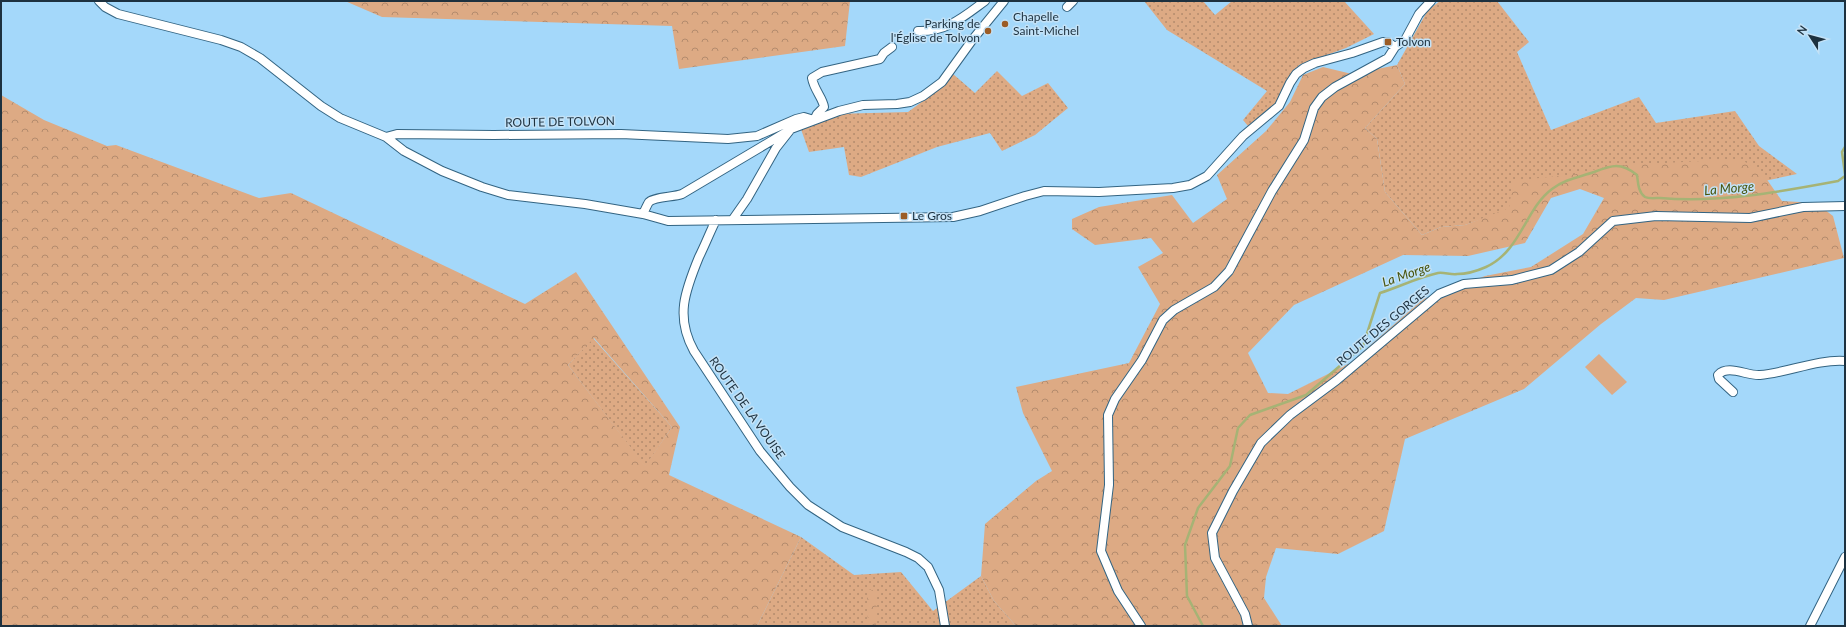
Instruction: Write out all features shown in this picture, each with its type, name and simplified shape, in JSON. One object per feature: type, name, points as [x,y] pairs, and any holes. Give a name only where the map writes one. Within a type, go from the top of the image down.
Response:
[{"type":"street","points":[[99,1],[105,7],[118,14],[220,40],[242,48],[260,58],[321,106],[340,118],[386,138],[404,151],[442,171],[482,187],[508,195],[585,204],[643,214],[668,221],[953,217],[980,212],[1044,191],[1099,192],[1173,188],[1190,185],[1207,176],[1243,136],[1279,106],[1290,82],[1296,74],[1304,68],[1315,63],[1352,53],[1383,42],[1388,42],[1395,47]]},
{"type":"street","points":[[918,31],[933,31],[945,27],[964,17],[985,1]]},
{"type":"street","name":"ROUTE DE TOLVON","points":[[386,138],[397,134],[621,134],[728,139],[757,136],[804,117],[814,120],[863,106],[910,102],[923,96],[942,82],[973,39],[1004,1]]},
{"type":"street","points":[[1067,7],[1073,1]]},
{"type":"street","points":[[1141,626],[1118,591],[1101,551],[1109,485],[1108,415],[1115,400],[1142,360],[1163,320],[1174,310],[1214,287],[1229,271],[1272,191],[1304,140],[1314,108],[1322,97],[1336,86],[1388,58],[1395,47],[1405,40],[1419,14],[1431,1]]},
{"type":"street","points":[[643,214],[650,202],[656,198],[672,198],[682,194],[791,129],[814,120],[817,114],[824,107],[823,101],[817,94],[812,78],[822,72],[880,59],[884,53],[892,47]]},
{"type":"street","points":[[733,219],[747,199],[776,148],[791,129]]},
{"type":"street","name":"ROUTE DES GORGES","points":[[1248,626],[1245,614],[1215,558],[1212,533],[1232,491],[1262,443],[1281,425],[1439,294],[1464,284],[1512,280],[1550,270],[1580,252],[1613,220],[1656,216],[1750,218],[1803,207],[1845,206]]},
{"type":"street","name":"ROUTE DE LA VOUISE","points":[[716,220],[690,279],[683,304],[683,321],[686,338],[760,451],[790,487],[808,504],[842,527],[906,552],[918,558],[928,567],[939,590],[945,626]]},
{"type":"street","points":[[1734,392],[1719,379],[1718,375],[1720,373],[1732,370],[1759,375],[1799,367],[1845,361]]},
{"type":"street","points":[[1810,626],[1845,558]]},
{"type":"green space","points":[[345,1],[850,1],[845,46],[679,69],[672,26],[382,17]]},
{"type":"green space","points":[[1144,1],[1203,1],[1215,15],[1232,1],[1344,1],[1374,34],[1346,48],[1299,65],[1275,104],[1248,126],[1243,120],[1267,91],[1167,30]]},
{"type":"green space","points":[[1440,1],[1497,1],[1529,42],[1517,52],[1551,130],[1639,97],[1656,123],[1735,111],[1759,146],[1797,174],[1755,183],[1637,165],[1465,225],[1441,227],[1422,235],[1385,192],[1377,139],[1365,128],[1405,84],[1397,65],[1428,10]]},
{"type":"green space","points":[[1397,65],[1405,84],[1365,128],[1377,139],[1385,192],[1422,235],[1441,227],[1465,225],[1509,208],[1513,181],[1576,174],[1609,166],[1740,159],[1761,171],[1782,201],[1816,203],[1833,216],[1844,258],[1664,300],[1636,298],[1601,324],[1524,389],[1405,439],[1384,531],[1338,554],[1276,548],[1266,577],[1264,598],[1282,626],[1016,626],[994,601],[981,576],[985,524],[1036,481],[1052,471],[1023,413],[1016,387],[1129,363],[1160,304],[1138,267],[1163,253],[1151,238],[1095,245],[1072,229],[1072,219],[1099,207],[1172,195],[1193,223],[1227,199],[1217,175],[1266,131],[1290,102],[1303,75],[1323,67],[1352,74]],"holes":[[[1580,189],[1604,198],[1583,234],[1531,267],[1485,276],[1423,299],[1350,363],[1288,394],[1268,393],[1248,353],[1294,305],[1403,255],[1468,256],[1525,243],[1551,198]]]},
{"type":"green space","points":[[997,71],[1022,96],[1048,83],[1068,108],[1035,135],[1002,151],[990,133],[937,147],[861,177],[849,175],[844,147],[809,152],[796,115],[908,112],[934,93],[953,74],[975,93]]},
{"type":"green space","points":[[1,95],[44,120],[107,146],[116,145],[259,198],[291,193],[525,304],[576,272],[680,427],[669,475],[801,537],[757,626],[1,626]],"holes":[[[594,338],[672,427],[645,466],[568,365]]]},
{"type":"green space","points":[[593,338],[672,427],[645,467],[568,365]]},
{"type":"green space","points":[[1599,354],[1627,382],[1612,395],[1585,367]]},
{"type":"green space","points":[[801,537],[854,575],[901,572],[933,611],[981,576],[994,601],[1016,626],[757,626]]},
{"type":"green space","points":[[867,589],[877,591],[876,626],[868,626]]},
{"type":"waterway","name":"La Morge","points":[[1845,147],[1842,152],[1845,174]]},
{"type":"waterway","name":"La Morge","points":[[1203,626],[1187,596],[1185,545],[1198,508],[1230,466],[1238,428],[1250,415],[1306,395],[1363,346],[1380,293],[1438,273],[1464,273],[1486,267],[1498,260],[1507,251],[1515,241],[1535,207],[1552,189],[1567,181],[1611,166],[1621,166],[1637,175],[1641,192],[1645,197],[1650,198],[1705,199],[1749,196],[1838,181],[1845,176]]},
{"type":"place","name":"Chapelle Saint-Michel","points":[[1005,24]]},
{"type":"place","name":"Parking de l'Église de Tolvon","points":[[988,31]]},
{"type":"place","name":"Tolvon","points":[[1388,42]]},
{"type":"place","name":"Le Gros","points":[[904,216]]}]
